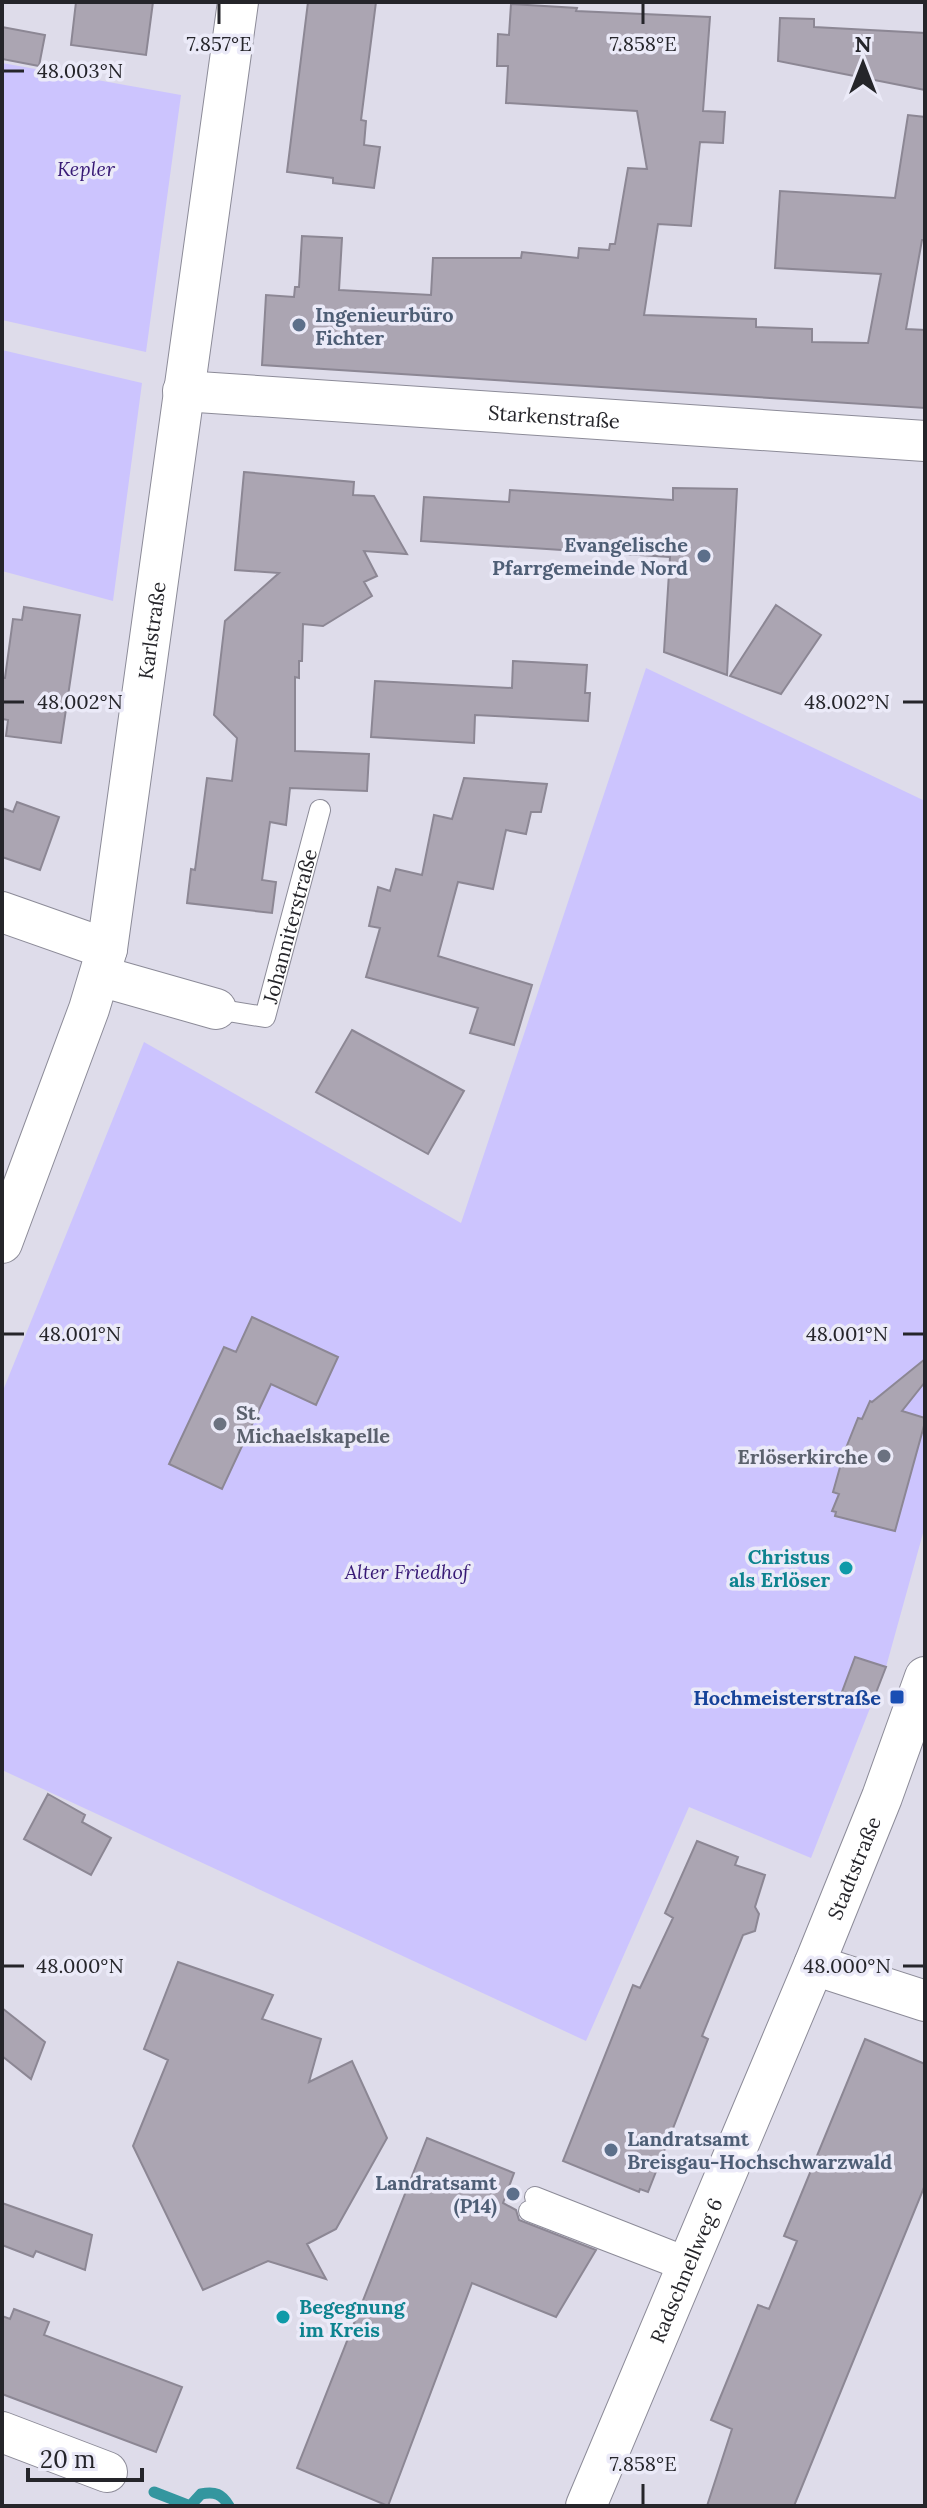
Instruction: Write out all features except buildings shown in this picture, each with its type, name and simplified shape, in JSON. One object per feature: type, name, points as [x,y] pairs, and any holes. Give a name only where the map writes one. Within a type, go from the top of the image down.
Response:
[{"type":"street","name":"Karlstraße","points":[[2,1243],[104,962],[238,2]]},
{"type":"street","name":"Starkenstraße","points":[[183,391],[925,441]]},
{"type":"street","name":"Johanniterstraße","points":[[2,912],[104,962],[216,1009]]},
{"type":"street","name":"Stadtstraße","points":[[814,1965],[882,1797],[925,1678]]},
{"type":"street","points":[[692,2254],[814,1965],[925,2001]]},
{"type":"street","name":"Radschnellweg 6","points":[[586,2506],[692,2254]]},
{"type":"street","points":[[2,2432],[107,2472]]},
{"type":"lane","name":"Johanniterstraße","points":[[216,1009],[265,1017],[320,810]]},
{"type":"lane","points":[[532,2204],[692,2254]]},
{"type":"green space","name":"Kepler","points":[[2,63],[181,95],[146,352],[2,320]]},
{"type":"green space","points":[[2,350],[142,383],[113,601],[2,571]]},
{"type":"green space","name":"Alter Friedhof","points":[[646,668],[925,801],[925,1526],[886,1667],[855,1657],[842,1692],[872,1703],[811,1858],[689,1807],[586,2041],[2,1770],[2,1393],[144,1042],[461,1223]]},
{"type":"waterway","points":[[154,2492],[190,2506],[201,2494],[214,2493],[229,2506]]},
{"type":"place","name":"Ingenieurbüro Fichter","points":[[299,325]]},
{"type":"place","name":"Evangelische Pfarrgemeinde Nord","points":[[704,556]]},
{"type":"place","name":"St. Michaelskapelle","points":[[220,1424]]},
{"type":"place","name":"Erlöserkirche","points":[[884,1456]]},
{"type":"place","name":"Christus als Erlöser","points":[[846,1568]]},
{"type":"place","name":"Hochmeisterstraße","points":[[897,1697]]},
{"type":"place","name":"Landratsamt Breisgau-Hochschwarzwald","points":[[611,2150]]},
{"type":"place","name":"Landratsamt (P14)","points":[[513,2194]]},
{"type":"place","name":"Begegnung im Kreis","points":[[283,2317]]}]
